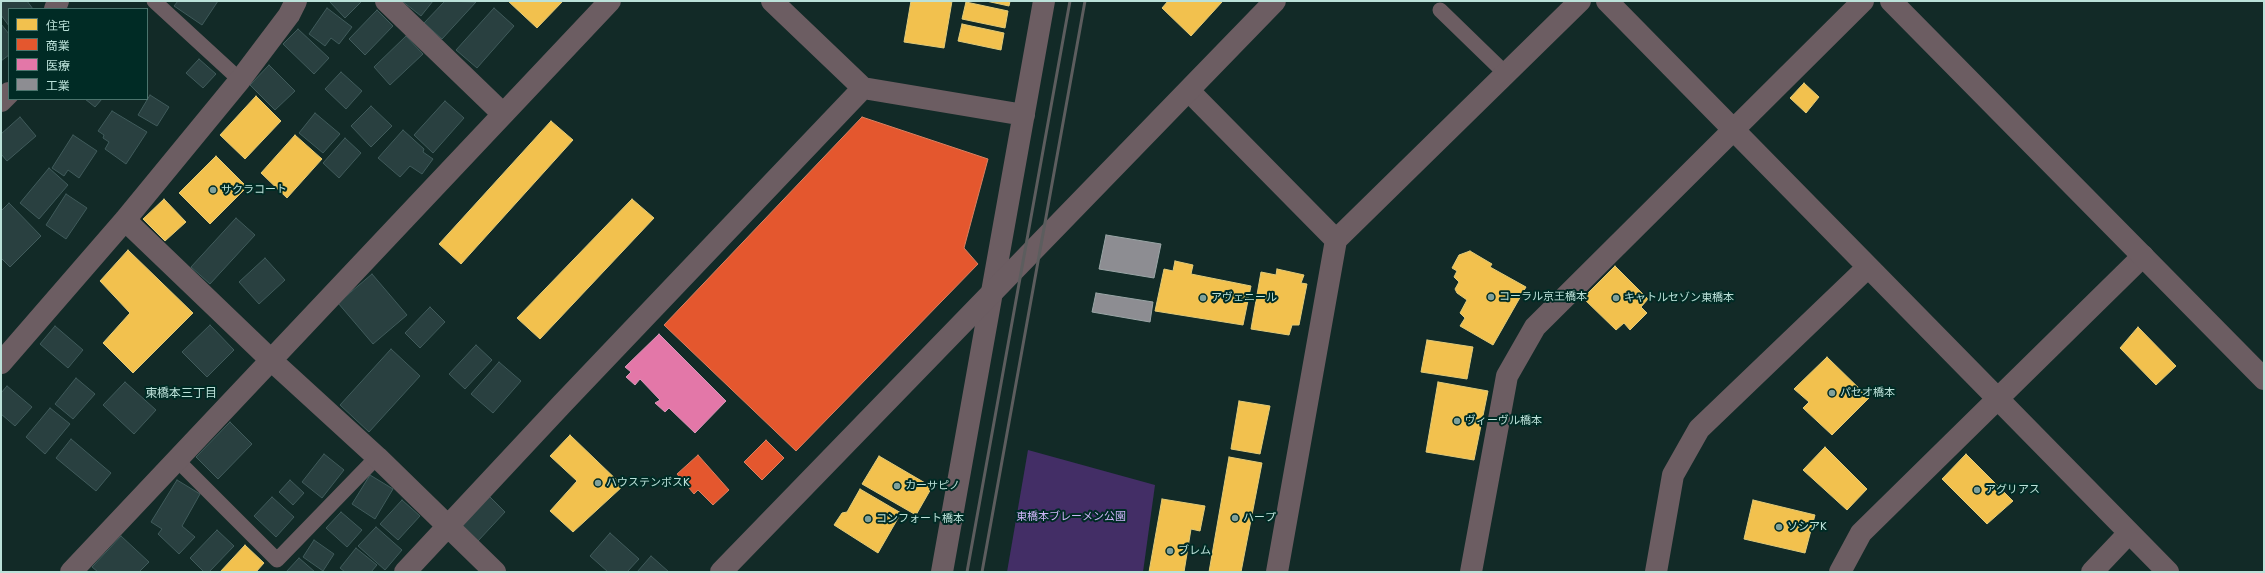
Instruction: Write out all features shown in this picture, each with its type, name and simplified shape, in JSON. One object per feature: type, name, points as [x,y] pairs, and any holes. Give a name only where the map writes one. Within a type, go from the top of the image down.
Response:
[{"type":"street","points":[[1,363],[125,220],[240,80],[289,15],[296,1]]},
{"type":"street","points":[[386,1],[503,114]]},
{"type":"street","points":[[71,572],[610,1]]},
{"type":"street","points":[[772,1],[863,88],[1024,115]]},
{"type":"street","points":[[942,572],[1044,1]]},
{"type":"street","points":[[722,572],[1276,1]]},
{"type":"street","points":[[1277,572],[1336,240],[1507,75],[1580,1]]},
{"type":"street","points":[[1607,1],[2168,572]]},
{"type":"street","points":[[1471,572],[1507,376],[1519,352],[1535,327],[1735,130],[1863,1]]},
{"type":"street","points":[[1891,1],[2264,379]]},
{"type":"street","points":[[404,572],[863,88]]},
{"type":"street","points":[[1189,91],[1336,240]]},
{"type":"street","points":[[125,220],[271,360],[377,457],[495,572]]},
{"type":"street","points":[[1840,572],[1861,533],[2143,256]]},
{"type":"street","points":[[1656,572],[1674,475],[1699,429],[1868,267]]},
{"type":"street","points":[[2092,572],[2129,533]]},
{"type":"lane","points":[[154,1],[240,80]]},
{"type":"lane","points":[[1440,10],[1507,75]]},
{"type":"lane","points":[[176,460],[277,560],[377,457]]},
{"type":"green space","name":"東橋本ブレーメン公園","points":[[1028,450],[1155,485],[1143,572],[1007,572]]},
{"type":"building: 住宅","points":[[508,1],[563,1],[537,28]]},
{"type":"building: 住宅","points":[[911,1],[952,1],[944,48],[904,42]]},
{"type":"building: 住宅","points":[[986,1],[1010,1],[1009,6]]},
{"type":"building: 住宅","points":[[1168,1],[1222,2],[1191,36],[1162,8]]},
{"type":"building: 住宅","points":[[966,2],[1008,11],[1005,28],[962,19]]},
{"type":"building: 住宅","points":[[962,24],[1004,33],[1001,50],[958,41]]},
{"type":"building: 住宅","points":[[1804,83],[1819,97],[1806,113],[1790,98]]},
{"type":"building: 住宅","points":[[256,96],[281,121],[245,159],[220,135]]},
{"type":"building: 住宅","points":[[551,121],[573,140],[461,264],[439,244]]},
{"type":"building: 住宅","points":[[295,135],[322,159],[287,198],[261,173]]},
{"type":"building: 住宅","name":"サクラコート","points":[[216,156],[247,187],[210,224],[179,193]]},
{"type":"building: 住宅","points":[[164,199],[186,222],[165,241],[143,219]]},
{"type":"building: 住宅","points":[[632,199],[654,218],[540,339],[517,318]]},
{"type":"building: 住宅","points":[[128,250],[193,313],[133,373],[103,343],[130,313],[100,281]]},
{"type":"building: 住宅","name":"コーラル京王橋本","points":[[1470,251],[1492,264],[1490,267],[1526,287],[1493,345],[1460,326],[1465,318],[1460,313],[1467,300],[1457,293],[1455,289],[1459,282],[1454,277],[1457,271],[1452,268],[1459,255]]},
{"type":"building: 住宅","name":"アヴェニール","points":[[1175,261],[1193,265],[1191,274],[1251,286],[1243,325],[1155,311],[1164,269],[1173,271]]},
{"type":"building: 住宅","name":"キャトルセゾン東橋本","points":[[1615,266],[1648,299],[1641,307],[1647,313],[1630,330],[1624,323],[1616,330],[1583,298]]},
{"type":"building: 住宅","points":[[1277,269],[1304,275],[1301,283],[1307,284],[1299,325],[1292,325],[1289,335],[1251,329],[1261,272],[1276,275]]},
{"type":"building: 住宅","points":[[2138,327],[2176,366],[2156,385],[2120,348]]},
{"type":"building: 住宅","points":[[1427,340],[1473,347],[1467,379],[1421,372]]},
{"type":"building: 住宅","name":"パセオ橋本","points":[[1827,357],[1869,398],[1832,435],[1803,408],[1809,402],[1794,389]]},
{"type":"building: 住宅","name":"ヴィーヴル橋本","points":[[1438,382],[1488,391],[1474,460],[1426,452]]},
{"type":"building: 住宅","points":[[1239,401],[1270,406],[1260,454],[1231,449]]},
{"type":"building: 住宅","name":"ハウステンボスK","points":[[570,435],[623,486],[573,532],[550,511],[577,481],[550,456]]},
{"type":"building: 住宅","points":[[1825,447],[1867,489],[1847,510],[1803,470]]},
{"type":"building: 住宅","name":"アグリアス","points":[[1966,454],[2013,501],[1987,524],[1942,479]]},
{"type":"building: 住宅","name":"カーサピノ","points":[[879,456],[932,487],[916,515],[862,484]]},
{"type":"building: 住宅","name":"ハープ","points":[[1229,457],[1262,463],[1241,572],[1209,572]]},
{"type":"building: 住宅","name":"コンフォート橋本","points":[[860,489],[901,513],[878,553],[834,525],[842,513],[847,512]]},
{"type":"building: 住宅","name":"ブレム","points":[[1162,499],[1205,506],[1200,531],[1191,529],[1184,572],[1149,572]]},
{"type":"building: 住宅","name":"ソシアK","points":[[1753,500],[1815,515],[1805,553],[1744,539]]},
{"type":"building: 住宅","points":[[245,545],[264,563],[256,572],[220,572]]},
{"type":"building: 商業","points":[[862,117],[988,159],[964,248],[978,264],[796,451],[664,325]]},
{"type":"building: 商業","points":[[766,440],[784,458],[762,480],[744,462]]},
{"type":"building: 商業","points":[[698,455],[729,490],[713,505],[698,490],[694,494],[677,474]]},
{"type":"building: 医療","points":[[659,334],[726,401],[695,433],[669,408],[665,412],[655,403],[660,400],[640,379],[635,385],[626,377],[631,372],[625,367]]},
{"type":"building: 工業","points":[[1106,235],[1161,244],[1154,278],[1099,269]]},
{"type":"building: 工業","points":[[1096,293],[1153,302],[1150,322],[1092,312]]},
{"type":"building: その他","points":[[4,1],[27,1],[32,8],[8,8],[8,25],[1,15],[1,3]]},
{"type":"building: その他","points":[[178,1],[218,1],[202,25],[174,6]]},
{"type":"building: その他","points":[[329,1],[362,1],[345,18]]},
{"type":"building: その他","points":[[402,1],[433,1],[421,16]]},
{"type":"building: その他","points":[[445,1],[476,2],[442,39],[424,23]]},
{"type":"building: その他","points":[[327,8],[352,27],[339,44],[331,38],[325,46],[309,34]]},
{"type":"building: その他","points":[[494,8],[514,26],[477,68],[456,50]]},
{"type":"building: その他","points":[[377,10],[393,26],[365,55],[349,39]]},
{"type":"building: その他","points":[[1,24],[8,33],[8,56],[1,61]]},
{"type":"building: その他","points":[[298,29],[329,58],[314,74],[283,44]]},
{"type":"building: その他","points":[[406,36],[423,54],[390,85],[374,67]]},
{"type":"building: その他","points":[[199,59],[216,74],[203,88],[186,73]]},
{"type":"building: その他","points":[[269,65],[295,91],[275,110],[250,85]]},
{"type":"building: その他","points":[[341,72],[362,91],[346,109],[325,89]]},
{"type":"building: その他","points":[[150,95],[169,107],[157,126],[138,115]]},
{"type":"building: その他","points":[[86,100],[101,100],[95,107]]},
{"type":"building: その他","points":[[445,101],[464,118],[433,153],[414,135]]},
{"type":"building: その他","points":[[371,106],[392,126],[371,147],[351,126]]},
{"type":"building: その他","points":[[112,111],[147,132],[126,164],[105,149],[109,142],[103,138],[104,135],[98,131]]},
{"type":"building: その他","points":[[315,113],[340,134],[323,153],[299,133]]},
{"type":"building: その他","points":[[20,117],[36,136],[7,161],[1,154],[1,134]]},
{"type":"building: その他","points":[[403,130],[424,149],[423,152],[433,159],[422,174],[410,166],[400,177],[378,158]]},
{"type":"building: その他","points":[[73,135],[97,151],[79,178],[68,170],[64,176],[52,168]]},
{"type":"building: その他","points":[[345,138],[361,153],[339,178],[323,163]]},
{"type":"building: その他","points":[[49,168],[68,185],[39,219],[20,203]]},
{"type":"building: その他","points":[[66,194],[87,208],[66,239],[46,225]]},
{"type":"building: その他","points":[[9,203],[41,236],[10,267],[1,258],[1,211]]},
{"type":"building: その他","points":[[236,218],[255,235],[210,284],[191,267]]},
{"type":"building: その他","points":[[265,258],[285,280],[259,304],[239,282]]},
{"type":"building: その他","points":[[372,274],[407,315],[373,344],[338,303]]},
{"type":"building: その他","points":[[430,307],[445,322],[420,348],[405,333]]},
{"type":"building: その他","points":[[210,325],[234,350],[207,377],[182,352]]},
{"type":"building: その他","points":[[55,326],[83,350],[68,368],[40,344]]},
{"type":"building: その他","points":[[476,345],[492,360],[465,389],[449,374]]},
{"type":"building: その他","points":[[391,349],[420,376],[369,432],[340,405]]},
{"type":"building: その他","points":[[499,362],[521,381],[493,413],[471,394]]},
{"type":"building: その他","points":[[76,378],[95,394],[73,419],[55,404]]},
{"type":"building: その他","points":[[125,382],[156,410],[134,434],[103,405]]},
{"type":"building: その他","points":[[7,386],[32,407],[15,426],[1,414],[1,393]]},
{"type":"building: その他","points":[[50,408],[70,424],[45,454],[26,437]]},
{"type":"building: その他","points":[[230,422],[252,444],[218,479],[196,457]]},
{"type":"building: その他","points":[[71,439],[111,473],[96,491],[56,458]]},
{"type":"building: その他","points":[[324,454],[344,470],[322,498],[302,482]]},
{"type":"building: その他","points":[[370,475],[393,489],[375,519],[352,504]]},
{"type":"building: その他","points":[[177,480],[200,494],[182,526],[195,537],[179,554],[158,534],[162,529],[151,522]]},
{"type":"building: その他","points":[[290,480],[304,493],[293,505],[279,492]]},
{"type":"building: その他","points":[[489,496],[505,512],[478,541],[462,526]]},
{"type":"building: その他","points":[[272,497],[294,517],[276,537],[254,516]]},
{"type":"building: その他","points":[[402,500],[420,516],[398,540],[380,524]]},
{"type":"building: その他","points":[[341,512],[362,530],[347,547],[326,528]]},
{"type":"building: その他","points":[[376,527],[402,550],[385,570],[358,546]]},
{"type":"building: その他","points":[[217,530],[234,546],[209,572],[204,572],[190,558]]},
{"type":"building: その他","points":[[610,533],[639,559],[627,572],[608,572],[590,556]]},
{"type":"building: その他","points":[[121,536],[149,562],[139,572],[98,572],[92,567]]},
{"type":"building: その他","points":[[314,540],[334,554],[323,571],[303,557]]},
{"type":"building: その他","points":[[356,548],[377,565],[371,572],[345,572],[340,568]]},
{"type":"building: その他","points":[[651,556],[669,572],[637,572]]},
{"type":"building: その他","points":[[299,558],[315,572],[286,572]]},
{"type":"railway","points":[[967,572],[1070,1]]},
{"type":"railway","points":[[982,572],[1085,1]]},
{"type":"place","name":"サクラコート","points":[[213,190]]},
{"type":"place","name":"コーラル京王橋本","points":[[1491,297]]},
{"type":"place","name":"アヴェニール","points":[[1203,298]]},
{"type":"place","name":"キャトルセゾン東橋本","points":[[1616,298]]},
{"type":"place","name":"パセオ橋本","points":[[1832,393]]},
{"type":"place","name":"ヴィーヴル橋本","points":[[1457,421]]},
{"type":"place","name":"ハウステンボスK","points":[[598,483]]},
{"type":"place","name":"カーサピノ","points":[[897,486]]},
{"type":"place","name":"アグリアス","points":[[1977,490]]},
{"type":"place","name":"ハープ","points":[[1235,518]]},
{"type":"place","name":"コンフォート橋本","points":[[868,519]]},
{"type":"place","name":"ソシアK","points":[[1779,527]]},
{"type":"place","name":"ブレム","points":[[1170,551]]},
{"type":"district","name":"東橋本三丁目","points":[[181,394]]}]
